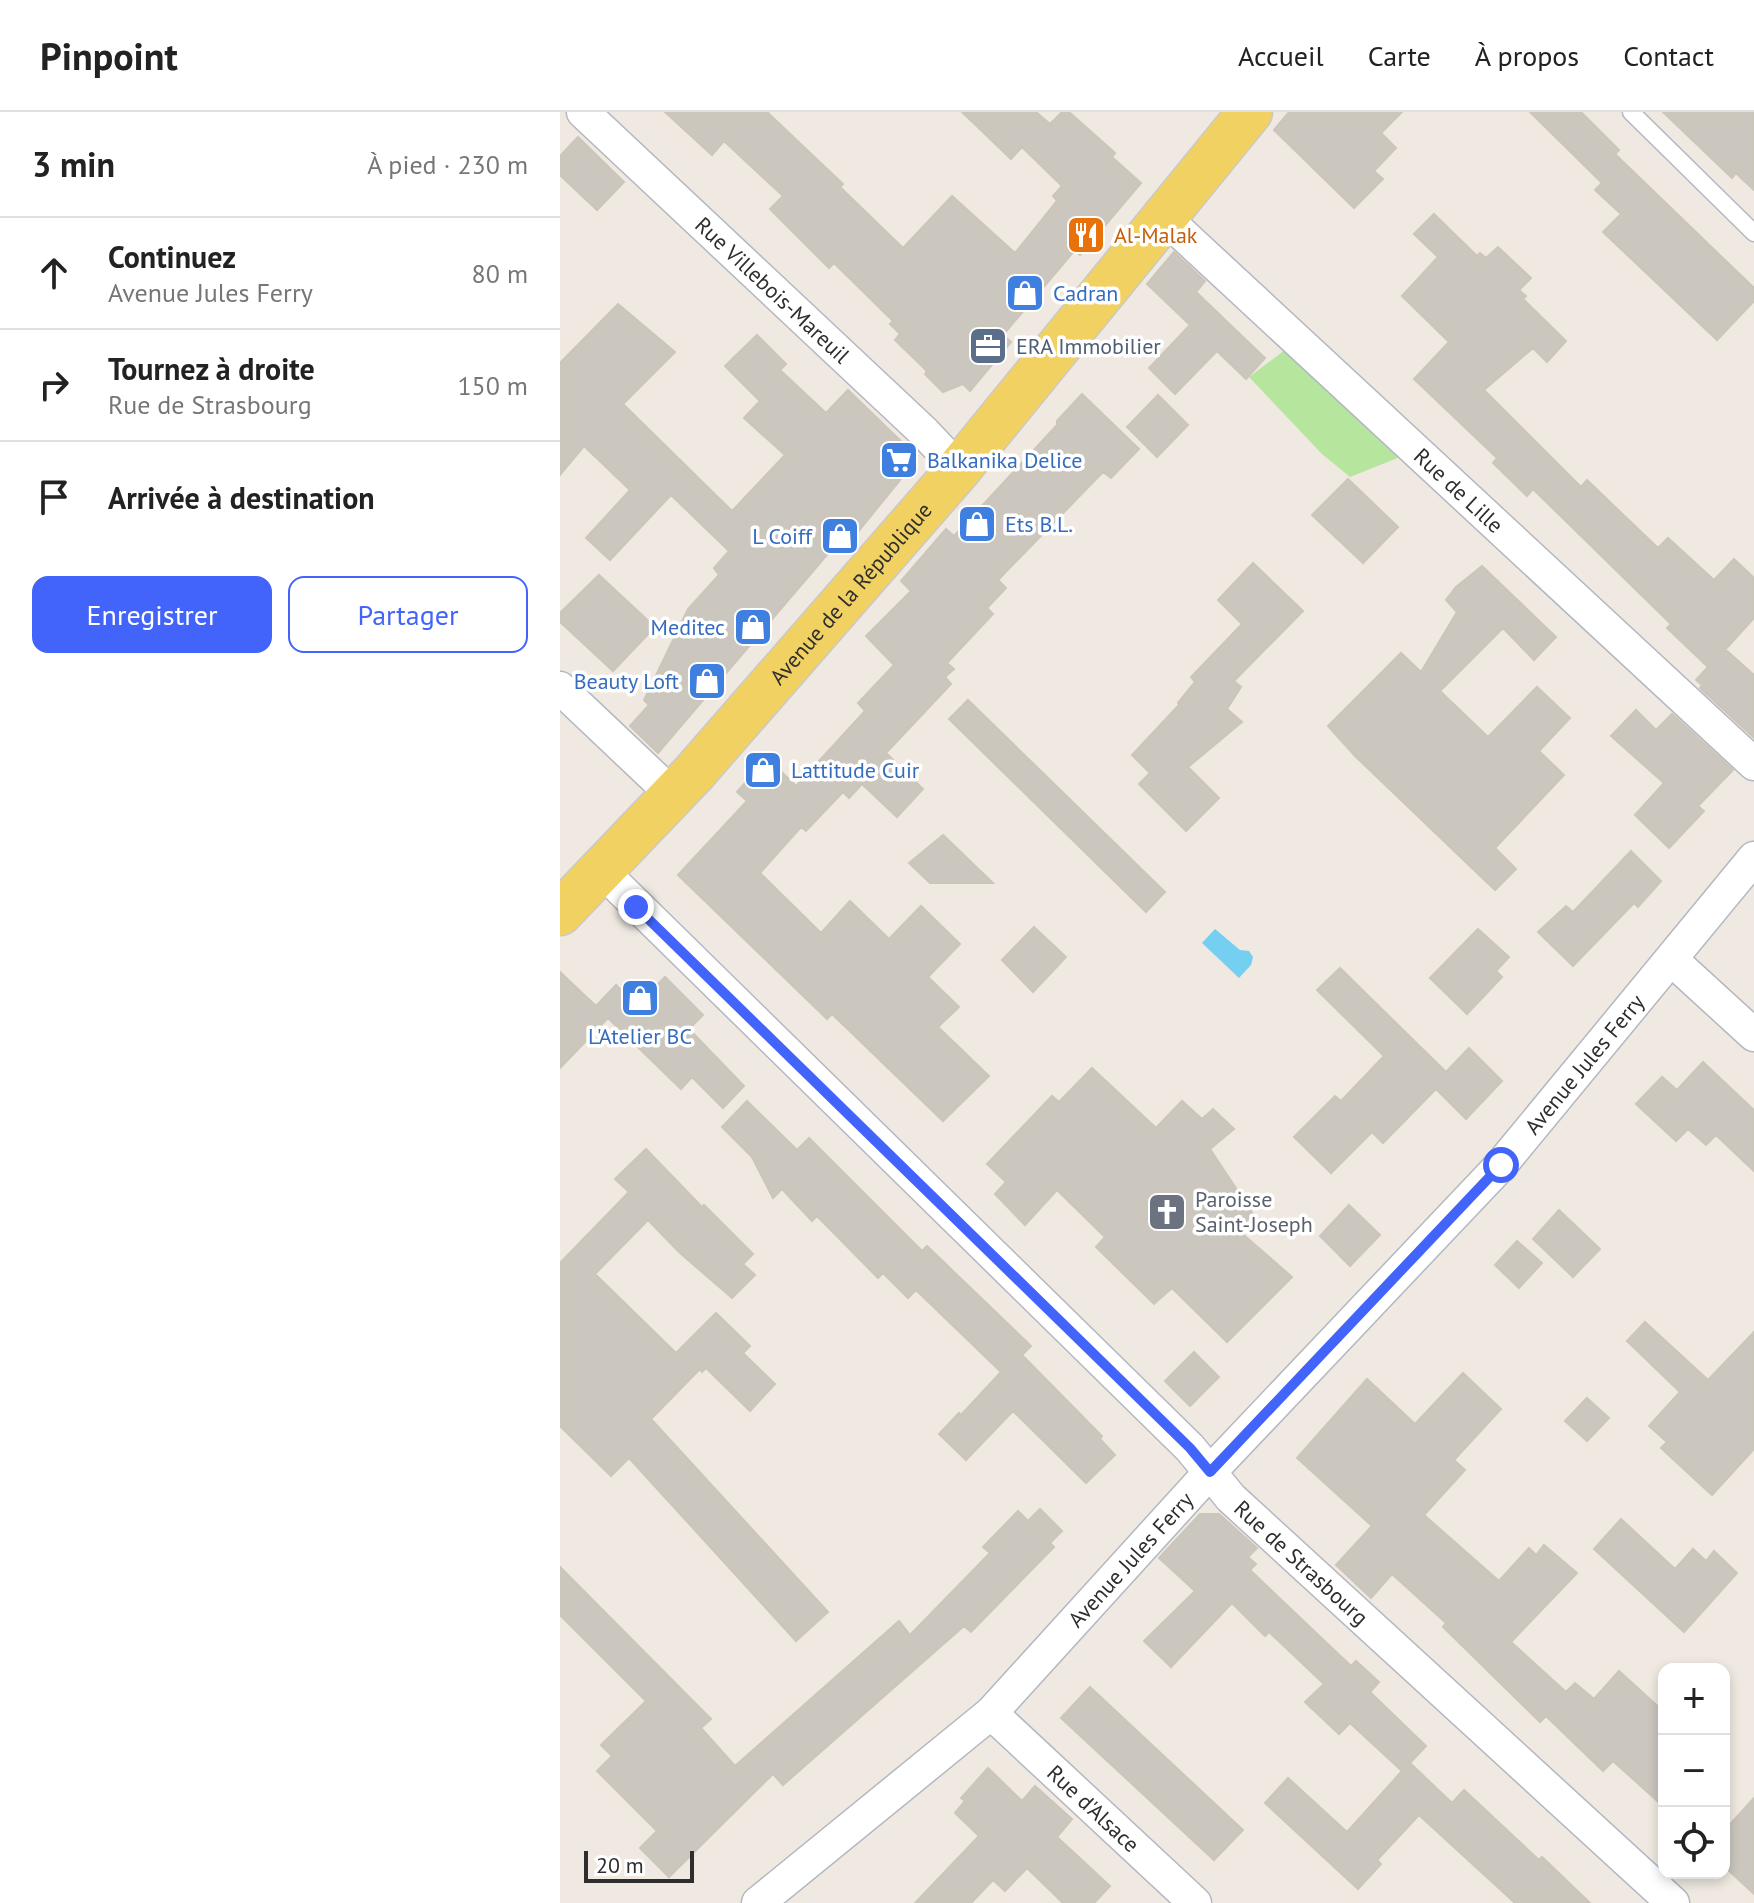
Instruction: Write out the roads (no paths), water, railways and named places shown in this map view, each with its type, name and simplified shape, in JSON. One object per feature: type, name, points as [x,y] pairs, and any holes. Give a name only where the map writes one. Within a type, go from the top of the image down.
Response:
[{"type":"main road","name":"Avenue de la République","points":[[560,913],[673,795],[959,469],[1250,112]]},
{"type":"street","name":"Rue Villebois-Mareuil","points":[[583,112],[924,432],[959,469]]},
{"type":"street","name":"Rue de Lille","points":[[1164,217],[1754,764]]},
{"type":"street","points":[[560,688],[673,795]]},
{"type":"street","name":"Avenue Jules Ferry","points":[[758,1903],[991,1713],[1210,1472],[1501,1165],[1754,858]]},
{"type":"street","name":"Rue de Strasbourg","points":[[602,871],[1190,1448],[1231,1498],[1673,1903]]},
{"type":"street","points":[[1672,960],[1754,1035]]},
{"type":"street","name":"Rue d'Alsace","points":[[991,1713],[1195,1903]]},
{"type":"lane","points":[[1631,112],[1754,233]]},
{"type":"water","points":[[1215,929],[1240,950],[1249,951],[1253,957],[1251,965],[1239,978],[1202,943]]},
{"type":"place","name":"Al-Malak","points":[[1086,235]]},
{"type":"place","name":"Cadran","points":[[1025,293]]},
{"type":"place","name":"ERA Immobilier","points":[[988,346]]},
{"type":"place","name":"Balkanika Delice","points":[[899,460]]},
{"type":"place","name":"Ets B.L.","points":[[977,524]]},
{"type":"place","name":"L Coiff","points":[[840,536]]},
{"type":"place","name":"Meditec","points":[[753,627]]},
{"type":"place","name":"Beauty Loft","points":[[707,681]]},
{"type":"place","name":"Lattitude Cuir","points":[[763,770]]},
{"type":"place","name":"L'Atelier BC","points":[[640,998]]},
{"type":"place","name":"Paroisse Saint-Joseph","points":[[1167,1212]]}]
